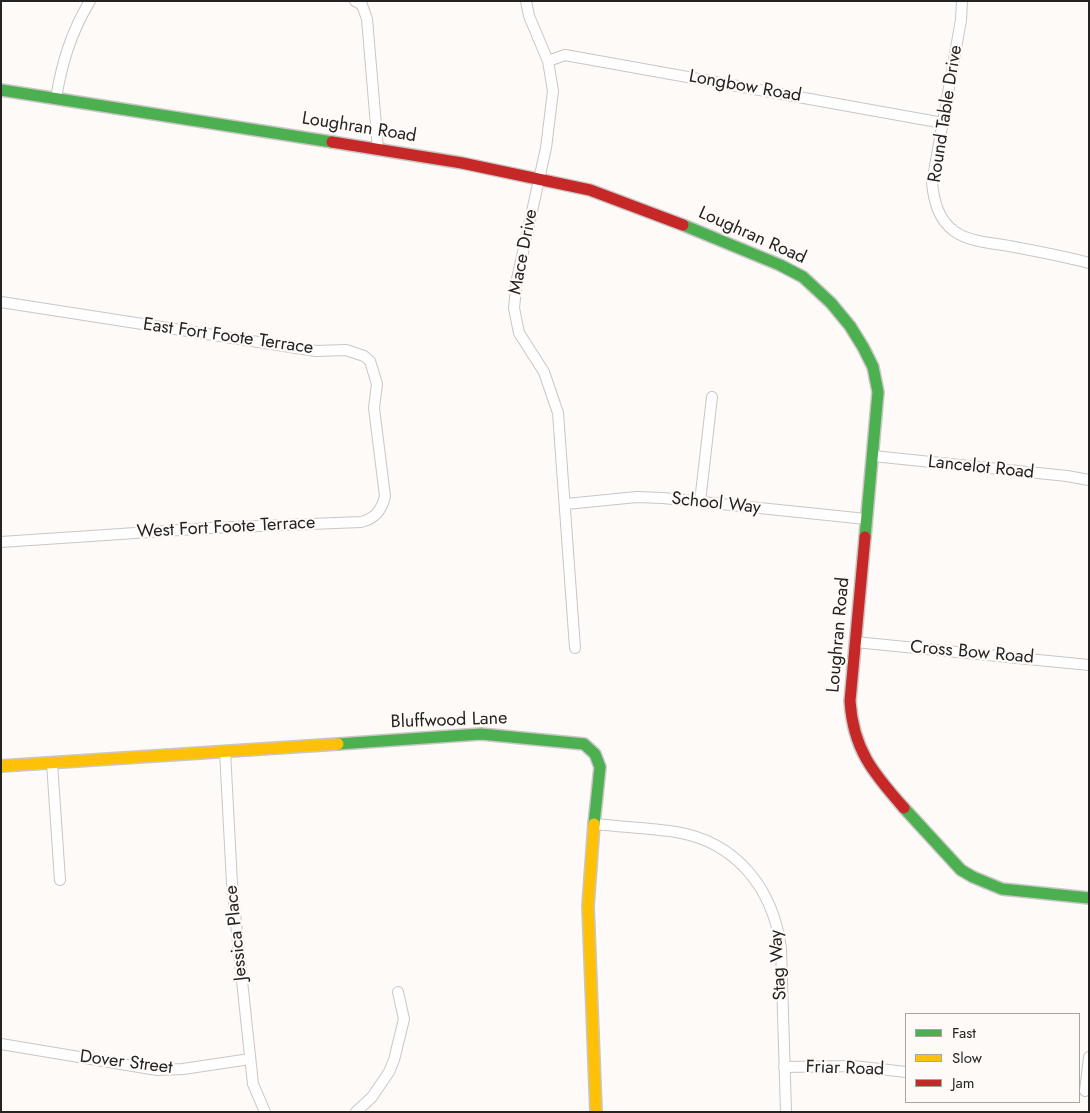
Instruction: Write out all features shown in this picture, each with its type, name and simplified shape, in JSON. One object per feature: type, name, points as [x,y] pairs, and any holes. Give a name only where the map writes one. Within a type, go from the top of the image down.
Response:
[{"type":"street","points":[[56,98],[61,68],[69,43],[90,1]]},
{"type":"street","points":[[355,1],[362,5],[367,19],[378,149]]},
{"type":"street","name":"Mace Drive","points":[[526,1],[529,16],[548,61],[553,91],[547,140],[517,279],[514,308],[518,333],[544,372],[556,406],[566,504],[575,648]]},
{"type":"street","name":"Round Table Drive","points":[[962,1],[961,20],[932,183],[936,205],[946,223],[954,231],[972,239],[1068,257],[1089,263]]},
{"type":"street","name":"Longbow Road","points":[[548,61],[565,55],[943,123]]},
{"type":"street","name":"Loughran Road","points":[[1,90],[462,162],[539,178],[603,193],[780,265],[803,277],[831,303],[850,326],[873,367],[878,392],[850,700],[851,719],[861,751],[881,782],[948,858],[961,870],[1002,889],[1089,898]]},
{"type":"street","name":"East Fort Foote Terrace","points":[[1,302],[316,351],[346,350],[364,356],[370,361],[377,384],[374,408],[378,444]]},
{"type":"street","points":[[700,502],[712,397]]},
{"type":"street","name":"West Fort Foote Terrace","points":[[1,542],[191,529],[361,522],[375,516],[384,501],[384,486],[378,444]]},
{"type":"street","name":"Lancelot Road","points":[[873,456],[1067,476],[1089,480]]},
{"type":"street","name":"School Way","points":[[566,504],[637,497],[866,519]]},
{"type":"street","name":"Cross Bow Road","points":[[855,642],[1089,665]]},
{"type":"street","name":"Bluffwood Lane","points":[[1,766],[481,734],[584,744],[598,757],[600,767],[588,906],[596,1112]]},
{"type":"street","name":"Jessica Place","points":[[225,751],[232,883],[250,1059],[254,1084],[264,1112]]},
{"type":"street","points":[[52,762],[60,880]]},
{"type":"street","name":"Stag Way","points":[[596,824],[677,832],[701,839],[722,848],[752,875],[772,908],[778,927],[781,948],[786,1112]]},
{"type":"street","points":[[356,1112],[376,1090],[389,1072],[394,1060],[404,1019],[398,992]]},
{"type":"street","name":"Dover Street","points":[[1,1044],[156,1070],[183,1069],[250,1059]]},
{"type":"street","points":[[1084,1091],[1089,1057]]},
{"type":"street","name":"Friar Road","points":[[784,1067],[853,1066],[905,1072]]},
{"type":"traffic: fast","points":[[1,90],[332,142]]},
{"type":"traffic: fast","points":[[683,225],[780,265],[803,277],[831,303],[850,326],[863,347],[873,367],[878,392],[865,537]]},
{"type":"traffic: fast","points":[[338,744],[481,734],[584,744],[595,754],[600,767],[594,824]]},
{"type":"traffic: fast","points":[[904,808],[961,870],[973,877],[1002,889],[1089,898]]},
{"type":"traffic: slow","points":[[1,766],[338,744]]},
{"type":"traffic: slow","points":[[594,824],[588,906],[596,1112]]},
{"type":"traffic: jam","points":[[332,142],[462,163],[590,190],[683,225]]},
{"type":"traffic: jam","points":[[865,537],[850,701],[852,718],[855,733],[866,759],[904,808]]}]
